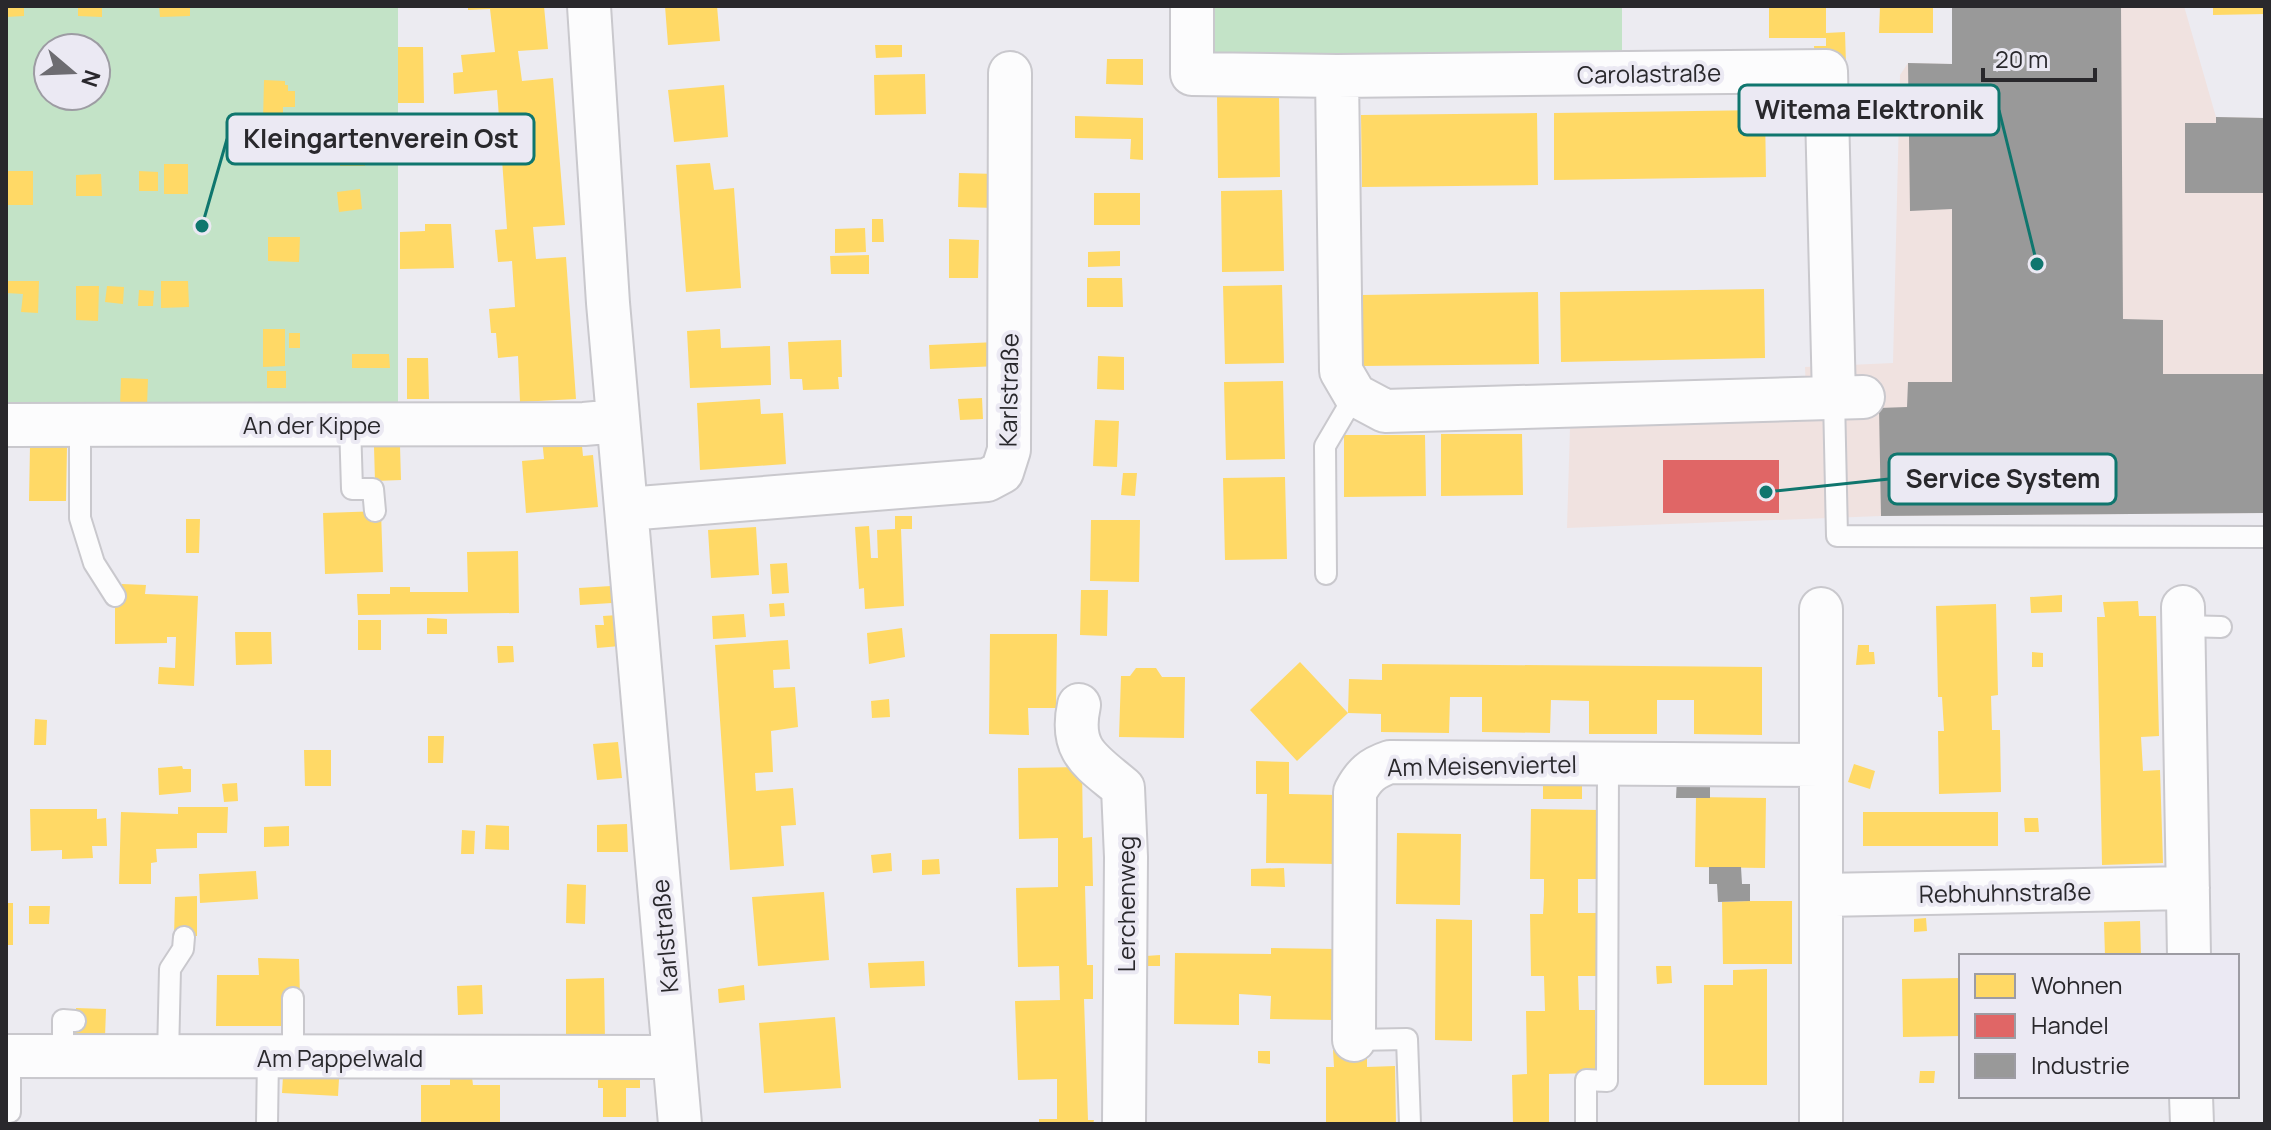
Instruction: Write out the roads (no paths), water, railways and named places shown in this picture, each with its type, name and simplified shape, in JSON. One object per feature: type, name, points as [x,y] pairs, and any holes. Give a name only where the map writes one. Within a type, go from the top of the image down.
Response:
[{"type":"street","name":"Karlstraße","points":[[589,6],[618,421],[674,1057],[672,1124]]},
{"type":"street","name":"Carolastraße","points":[[1192,6],[1192,74],[1337,76],[1826,71],[1848,398]]},
{"type":"street","name":"Karlstraße","points":[[627,509],[987,480],[1005,482],[1009,450],[1010,73]]},
{"type":"street","points":[[1337,76],[1341,371],[1355,395],[1385,411],[1848,398]]},
{"type":"street","name":"An der Kippe","points":[[6,425],[584,424],[618,421]]},
{"type":"street","points":[[1821,609],[1821,1124]]},
{"type":"street","points":[[2189,954],[2195,620]]},
{"type":"street","name":"Lerchenweg","points":[[1079,705],[1075,722],[1076,740],[1094,764],[1123,788],[1126,857],[1124,1124]]},
{"type":"street","name":"Am Meisenviertel","points":[[1354,1040],[1355,792],[1363,776],[1375,767],[1390,762],[1821,765]]},
{"type":"street","name":"Rebhuhnstraße","points":[[1822,895],[2188,888]]},
{"type":"street","name":"Am Pappelwald","points":[[8,1056],[69,1038],[168,1056],[674,1057]]},
{"type":"street","points":[[2191,1098],[2192,1124]]},
{"type":"lane","points":[[1326,574],[1325,446],[1355,395]]},
{"type":"lane","points":[[1848,398],[1837,536],[2265,537]]},
{"type":"lane","points":[[80,424],[80,518],[94,563],[115,596]]},
{"type":"lane","points":[[350,424],[352,489],[373,489],[375,511]]},
{"type":"lane","points":[[1586,1124],[1586,1080],[1607,1081],[1608,763]]},
{"type":"lane","points":[[168,1056],[170,969],[183,949],[184,937]]},
{"type":"lane","points":[[267,1124],[293,998]]},
{"type":"lane","points":[[1354,1040],[1407,1039],[1410,1124]]},
{"type":"lane","points":[[6,1112],[10,1112],[8,1056]]},
{"type":"place","name":"Kleingartenverein Ost","points":[[202,226]]},
{"type":"place","name":"Witema Elektronik","points":[[2037,264]]},
{"type":"place","name":"Service System","points":[[1766,492]]}]
